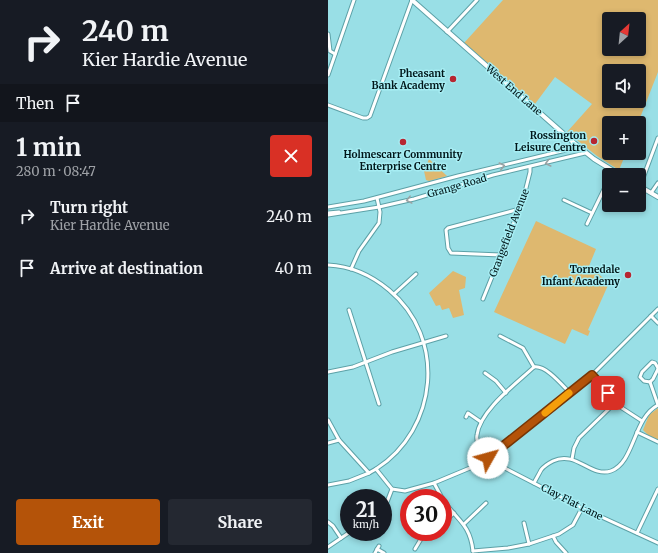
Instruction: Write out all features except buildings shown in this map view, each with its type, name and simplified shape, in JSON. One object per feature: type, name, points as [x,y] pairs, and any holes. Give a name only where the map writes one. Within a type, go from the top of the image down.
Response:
[{"type":"street","points":[[328,75],[354,0]]},
{"type":"street","points":[[328,105],[367,119],[370,116],[412,0]]},
{"type":"street","name":"West End Lane","points":[[412,0],[574,144],[605,168]]},
{"type":"street","points":[[447,32],[477,0]]},
{"type":"street","points":[[328,34],[330,51],[335,54]]},
{"type":"street","points":[[646,168],[658,138]]},
{"type":"street","points":[[328,207],[357,203],[458,176],[566,150],[574,144]]},
{"type":"street","name":"Grange Road","points":[[328,214],[379,208],[585,153]]},
{"type":"street","points":[[530,159],[531,167]]},
{"type":"street","name":"Grangefield Avenue","points":[[483,299],[520,209],[527,188],[531,167]]},
{"type":"street","points":[[458,176],[461,185]]},
{"type":"street","points":[[651,193],[658,183]]},
{"type":"street","points":[[646,190],[658,197]]},
{"type":"street","points":[[587,224],[602,193]]},
{"type":"street","points":[[352,269],[359,251],[379,223],[377,198]]},
{"type":"street","points":[[564,200],[592,213]]},
{"type":"street","points":[[501,255],[454,254],[449,251],[446,232],[448,228],[520,209]]},
{"type":"street","points":[[328,265],[352,269],[371,277],[394,294],[411,314],[424,342],[428,369],[428,384],[424,404],[419,418],[404,443],[393,456],[369,473],[349,481],[328,485]]},
{"type":"street","points":[[394,294],[416,274]]},
{"type":"street","points":[[376,469],[392,489],[406,491],[434,483],[470,468],[488,458],[592,375],[658,309]]},
{"type":"street","points":[[349,310],[379,404]]},
{"type":"street","points":[[651,316],[658,323]]},
{"type":"street","points":[[328,372],[353,367],[392,352],[446,336]]},
{"type":"street","points":[[500,336],[523,348],[534,367]]},
{"type":"street","points":[[652,362],[655,363],[658,368],[654,379],[650,382],[640,377],[642,372],[652,362]]},
{"type":"street","points":[[488,458],[477,440],[481,422],[492,407],[534,367],[539,367],[550,373],[570,393]]},
{"type":"street","points":[[485,373],[493,378],[506,393]]},
{"type":"street","points":[[592,375],[626,412],[642,421]]},
{"type":"street","points":[[534,483],[542,469],[551,462],[561,458],[572,459],[599,471],[612,471],[618,467],[624,461],[642,421],[650,410],[658,405],[650,382]]},
{"type":"street","points":[[572,459],[574,448],[579,438],[616,402]]},
{"type":"street","points":[[466,417],[468,413],[481,422]]},
{"type":"street","points":[[328,420],[339,440],[369,473]]},
{"type":"street","points":[[637,432],[658,442]]},
{"type":"street","points":[[328,443],[339,440]]},
{"type":"street","name":"Clay Flat Lane","points":[[488,458],[582,508],[658,543]]},
{"type":"street","points":[[434,483],[437,489]]},
{"type":"street","points":[[637,533],[658,488]]},
{"type":"street","points":[[654,498],[658,500]]},
{"type":"street","points":[[464,524],[486,503]]},
{"type":"street","points":[[452,510],[464,524],[471,538],[473,552],[529,544],[553,536],[565,531],[573,525],[582,508]]},
{"type":"street","points":[[328,522],[333,526],[340,536]]},
{"type":"street","points":[[524,523],[529,544]]},
{"type":"street","points":[[553,536],[556,542],[566,553]]},
{"type":"street","points":[[328,547],[340,539]]},
{"type":"street","points":[[415,550],[420,541]]},
{"type":"street","points":[[508,548],[509,553]]},
{"type":"street","points":[[377,549],[384,553]]},
{"type":"shaded area","points":[[503,0],[658,0],[658,72],[646,103],[646,64],[602,64],[602,108],[644,108],[641,116],[602,116],[602,159],[567,132],[592,104],[555,77],[535,104],[464,43]]},
{"type":"shaded area","points":[[429,159],[447,176],[429,181],[426,180],[424,171]]},
{"type":"shaded area","points":[[603,160],[623,160],[620,168],[616,168]]},
{"type":"shaded area","points":[[536,221],[596,249],[589,266],[609,283],[588,330],[590,331],[588,336],[572,329],[565,344],[494,312]]},
{"type":"shaded area","points":[[453,271],[466,277],[465,288],[459,290],[464,315],[453,318],[449,308],[442,310],[440,305],[436,306],[429,293]]},
{"type":"shaded area","points":[[658,408],[658,440],[649,436],[643,430],[649,415]]},
{"type":"slow traffic","points":[[545,413],[569,393]]},
{"type":"place","name":"Pheasant Bank Academy","points":[[453,79]]},
{"type":"place","name":"Rossington Leisure Centre","points":[[594,141]]},
{"type":"place","name":"Holmescarr Community Enterprise Centre","points":[[403,142]]},
{"type":"place","name":"Tornedale Infant Academy","points":[[628,275]]},
{"type":"route","points":[[488,458],[508,444],[592,375],[608,393]]}]
